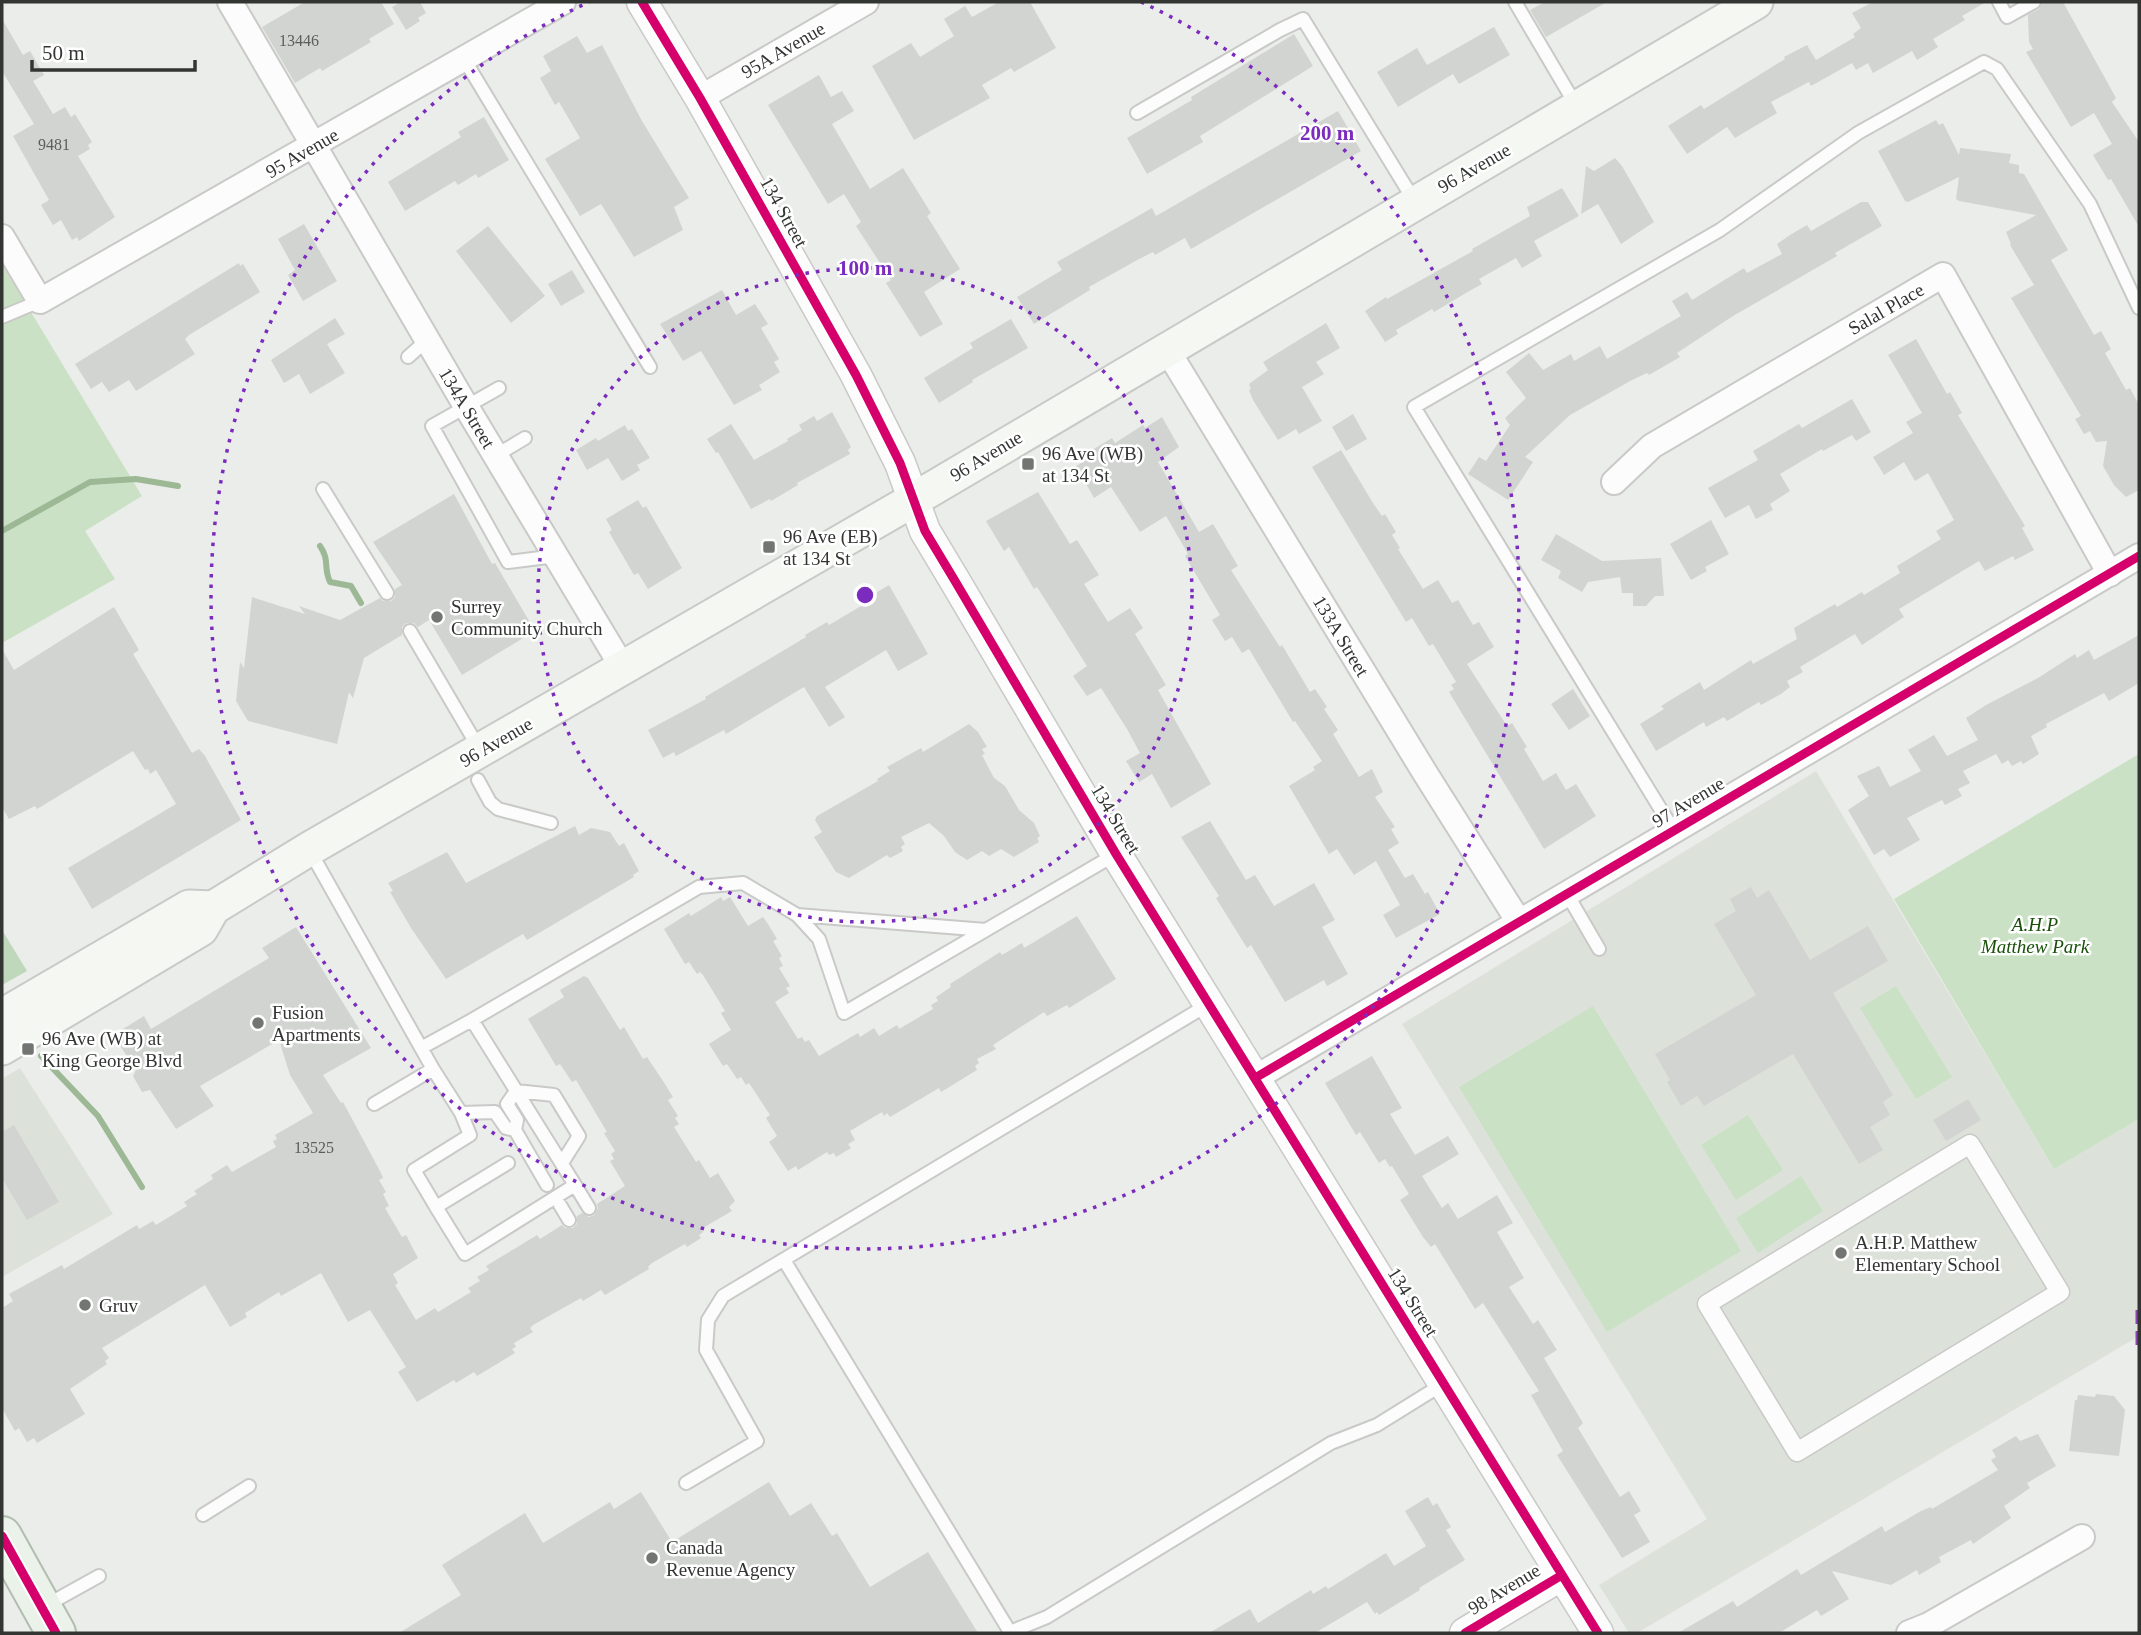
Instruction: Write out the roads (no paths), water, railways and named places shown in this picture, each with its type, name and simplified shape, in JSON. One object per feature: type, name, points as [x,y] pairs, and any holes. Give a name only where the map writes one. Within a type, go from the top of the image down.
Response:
[{"type":"main road","name":"96 Avenue","points":[[2,1048],[201,929],[213,908],[309,849],[479,765],[623,668],[913,500],[1166,348],[1756,2]]},
{"type":"main road","name":"96 Avenue","points":[[2,1016],[190,907],[213,908]]},
{"type":"main road","points":[[2,1536],[48,1621]]},
{"type":"street","name":"134A Street","points":[[230,2],[495,456],[623,668]]},
{"type":"street","name":"95 Avenue","points":[[40,302],[563,2]]},
{"type":"street","name":"134 Street","points":[[642,2],[700,98],[856,375],[900,463],[925,531],[1116,854],[1598,1633]]},
{"type":"street","name":"95A Avenue","points":[[700,98],[866,2]]},
{"type":"street","points":[[2,237],[40,302]]},
{"type":"street","name":"Salal Place","points":[[1614,482],[1652,446],[1943,275],[2110,574]]},
{"type":"street","name":"133A Street","points":[[1166,348],[1519,922]]},
{"type":"street","name":"97 Avenue","points":[[1255,1078],[2139,556]]},
{"type":"street","points":[[1970,1144],[2060,1292],[1797,1451],[1707,1304],[1970,1144]]},
{"type":"street","points":[[1909,1633],[1928,1626],[2082,1537]]},
{"type":"street","name":"98 Avenue","points":[[1465,1633],[1562,1575]]},
{"type":"lane","points":[[1515,2],[1577,107]]},
{"type":"lane","points":[[1999,2],[2007,17],[2034,2]]},
{"type":"lane","points":[[1137,113],[1303,19],[1415,202]]},
{"type":"lane","points":[[464,59],[650,367]]},
{"type":"lane","points":[[1674,831],[1414,407],[1720,230],[1858,133],[1984,62],[1997,69],[2090,204],[2139,308]]},
{"type":"lane","points":[[2,317],[40,302]]},
{"type":"lane","points":[[408,357],[427,340]]},
{"type":"lane","points":[[499,388],[432,426],[508,562],[556,556]]},
{"type":"lane","points":[[495,456],[525,438]]},
{"type":"lane","points":[[323,489],[387,593]]},
{"type":"lane","points":[[410,631],[479,765],[489,802],[498,809],[551,822]]},
{"type":"lane","points":[[309,849],[470,1135],[414,1170],[465,1254],[575,1185]]},
{"type":"lane","points":[[421,1048],[699,887],[743,883],[797,915],[819,939],[844,1013],[1116,854]]},
{"type":"lane","points":[[1567,894],[1599,949]]},
{"type":"lane","points":[[797,915],[986,930]]},
{"type":"lane","points":[[686,1483],[757,1441],[706,1350],[708,1320],[723,1296],[1209,1004]]},
{"type":"lane","points":[[472,1020],[589,1208]]},
{"type":"lane","points":[[374,1104],[433,1069]]},
{"type":"lane","points":[[516,1091],[507,1104],[517,1120],[515,1130],[547,1185]]},
{"type":"lane","points":[[516,1091],[554,1095],[579,1136],[562,1163]]},
{"type":"lane","points":[[460,1113],[495,1112],[506,1128],[515,1130]]},
{"type":"lane","points":[[436,1207],[508,1163]]},
{"type":"lane","points":[[560,1205],[569,1220]]},
{"type":"lane","points":[[784,1260],[1010,1632],[1047,1618],[1331,1443],[1377,1425],[1443,1384]]},
{"type":"lane","points":[[202,1515],[249,1486]]},
{"type":"lane","points":[[48,1621],[99,1576]]},
{"type":"waterway","points":[[2,531],[90,482],[136,479],[178,486]]},
{"type":"waterway","points":[[320,546],[325,555],[330,582],[351,586],[361,603]]},
{"type":"waterway","points":[[41,1056],[98,1116],[142,1187]]},
{"type":"place","name":"96 Ave (WB) at 134 St","points":[[1028,464]]},
{"type":"place","name":"96 Ave (EB) at 134 St","points":[[769,547]]},
{"type":"place","name":"Surrey Community Church","points":[[437,617]]},
{"type":"place","name":"Fusion Apartments","points":[[258,1023]]},
{"type":"place","name":"96 Ave (WB) at King George Blvd","points":[[28,1049]]},
{"type":"place","name":"A.H.P. Matthew Elementary School","points":[[1841,1253]]},
{"type":"place","name":"Gruv","points":[[85,1305]]},
{"type":"place","name":"Canada Revenue Agency","points":[[652,1558]]},
{"type":"park label","name":"A.H.P Matthew Park","points":[[2035,935]]}]
